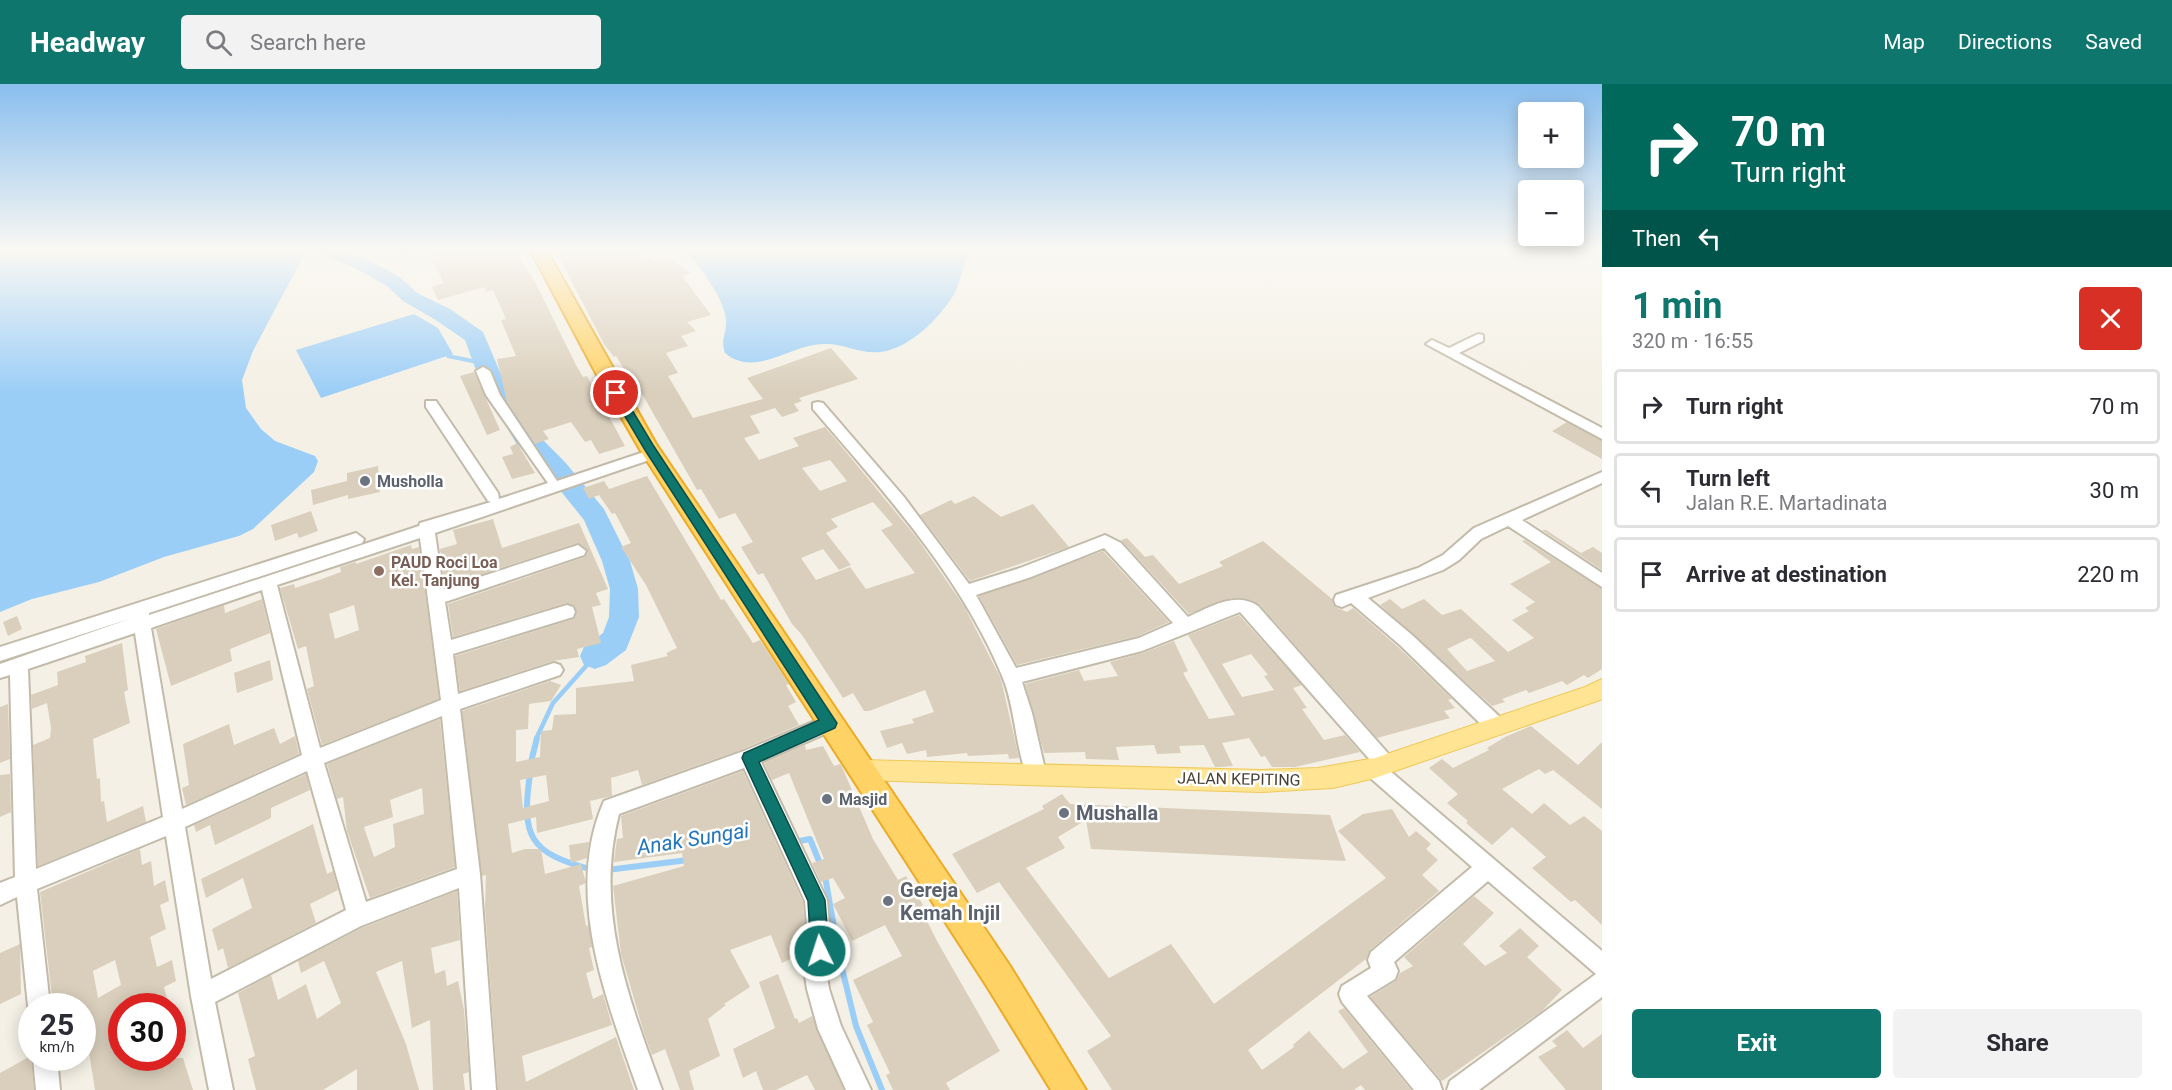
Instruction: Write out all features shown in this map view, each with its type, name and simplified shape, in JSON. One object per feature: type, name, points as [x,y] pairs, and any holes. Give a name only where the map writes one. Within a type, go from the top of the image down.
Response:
[{"type":"highway","points":[[564,298],[651,451],[999,977],[1070,1090]]},
{"type":"main road","name":"JALAN KEPITING","points":[[861,770],[1261,781],[1320,779],[1380,766],[1495,725],[1599,695]]},
{"type":"street","points":[[1448,352],[1478,338]]},
{"type":"street","points":[[1432,344],[1602,434]]},
{"type":"street","points":[[483,371],[493,395],[554,481]]},
{"type":"street","points":[[431,404],[493,497]]},
{"type":"street","points":[[818,406],[890,489],[965,592],[1011,677],[1022,711],[1036,774]]},
{"type":"street","points":[[38,993],[26,882],[10,667],[140,615],[493,497],[580,474],[651,451]]},
{"type":"street","points":[[1495,725],[1406,640],[1348,598],[1435,567],[1458,553],[1466,540],[1602,477]]},
{"type":"street","points":[[0,654],[268,581],[554,481]]},
{"type":"street","points":[[1509,519],[1602,580]]},
{"type":"street","points":[[426,527],[442,650],[452,704],[470,874],[484,1090]]},
{"type":"street","points":[[965,592],[1025,573],[1105,541],[1115,547],[1187,627]]},
{"type":"street","points":[[437,598],[578,551]]},
{"type":"street","points":[[268,581],[313,759],[357,909],[355,917]]},
{"type":"street","points":[[1011,677],[1142,645],[1232,606],[1247,607],[1380,766],[1488,867],[1602,966]]},
{"type":"street","points":[[442,650],[567,612]]},
{"type":"street","points":[[140,615],[202,996],[221,1090]]},
{"type":"street","points":[[0,894],[173,823],[313,759],[452,704],[554,670]]},
{"type":"street","points":[[650,1090],[614,986],[600,911],[605,824],[611,808],[749,758],[829,723]]},
{"type":"street","points":[[749,758],[816,900],[820,951],[815,969],[818,989],[830,1029],[859,1090]]},
{"type":"street","points":[[1430,1090],[1350,994],[1387,971],[1379,960],[1488,867]]},
{"type":"street","points":[[202,996],[355,917],[470,874]]},
{"type":"street","points":[[1459,1090],[1602,983]]},
{"type":"street","points":[[46,1071],[48,1090]]},
{"type":"water","points":[[0,298],[281,298],[253,351],[242,380],[246,408],[261,429],[275,441],[315,456],[318,461],[314,472],[253,529],[239,536],[164,557],[99,582],[32,599],[0,612]]},
{"type":"water","points":[[719,298],[951,298],[925,329],[904,344],[886,351],[873,352],[833,344],[813,345],[774,358],[749,362],[737,360],[725,353],[723,344],[726,321]]},
{"type":"water","points":[[414,314],[438,328],[453,354],[321,398],[296,350]]},
{"type":"building","points":[[497,298],[543,298],[576,365],[583,377],[587,376],[625,446],[599,454],[591,440],[585,442],[571,422],[543,431],[549,439],[535,444],[507,402],[497,359],[516,356],[501,320],[506,319]]},
{"type":"building","points":[[580,298],[698,298],[711,315],[687,322],[696,331],[681,336],[688,346],[666,353],[678,373],[668,376],[693,418],[763,399],[747,378],[831,348],[858,379],[799,398],[802,401],[794,404],[799,411],[782,417],[775,408],[750,416],[760,433],[744,438],[759,460],[799,446],[793,438],[825,427],[917,538],[964,606],[1001,679],[1019,758],[1009,759],[1008,754],[968,756],[967,753],[927,757],[926,750],[907,754],[902,743],[887,748],[880,731],[914,723],[912,719],[934,712],[925,690],[869,711],[864,711],[853,693],[843,698],[802,635],[792,624],[763,573],[758,575],[741,547],[753,542],[735,513],[719,519],[701,489],[697,490],[637,385],[635,386],[616,356],[614,357],[604,344]],"holes":[[[830,460],[847,481],[820,491],[802,468]],[[873,502],[893,525],[881,530],[915,573],[866,589],[850,567],[816,580],[801,558],[823,549],[839,570],[851,565],[826,533],[838,527],[831,519]]]},
{"type":"building","points":[[474,372],[500,430],[487,435],[460,376]]},
{"type":"building","points":[[1567,422],[1602,441],[1602,459],[1552,431]]},
{"type":"building","points":[[517,443],[535,473],[512,479],[502,457],[513,454],[510,447]]},
{"type":"building","points":[[378,466],[380,492],[348,499],[348,495],[313,505],[311,490],[347,481],[347,473]]},
{"type":"building","points":[[647,476],[721,600],[724,599],[753,643],[760,640],[789,684],[786,685],[796,702],[788,706],[799,725],[743,749],[642,785],[638,770],[611,778],[612,796],[590,801],[593,819],[537,833],[536,817],[508,824],[512,853],[525,849],[541,849],[545,874],[581,864],[586,883],[579,886],[586,926],[589,925],[592,947],[589,948],[594,970],[586,973],[593,999],[603,994],[612,1025],[522,1056],[526,1082],[616,1037],[634,1090],[498,1090],[485,909],[486,875],[482,876],[462,711],[550,681],[561,685],[551,701],[529,704],[528,729],[516,730],[516,762],[540,757],[541,731],[552,730],[554,715],[576,714],[576,688],[634,681],[631,665],[668,656],[666,653],[677,648],[646,585],[621,547],[631,543],[615,513],[612,514],[599,495],[589,499],[583,488],[604,481],[609,489]],"holes":[[[546,775],[549,801],[523,808],[520,780]]]},
{"type":"building","points":[[974,496],[1001,517],[1033,504],[1069,547],[970,581],[920,515],[951,500],[955,504]]},
{"type":"building","points":[[311,511],[318,531],[299,538],[297,533],[275,541],[271,525]]},
{"type":"building","points":[[493,519],[502,548],[579,523],[608,589],[596,593],[601,605],[592,607],[601,643],[577,649],[579,657],[553,661],[460,691],[455,656],[574,619],[577,613],[574,605],[566,603],[453,637],[448,604],[585,557],[588,552],[577,543],[445,586],[440,549],[457,544],[453,530]]},
{"type":"building","points":[[1542,530],[1546,530],[1581,553],[1593,547],[1602,553],[1602,570]]},
{"type":"building","points":[[1127,538],[1145,557],[1153,555],[1179,584],[1223,566],[1219,562],[1263,541],[1332,599],[1335,607],[1347,612],[1353,608],[1398,647],[1452,699],[1448,700],[1455,708],[1444,711],[1450,718],[1377,738],[1260,605],[1250,600],[1231,598],[1189,614],[1121,540]]},
{"type":"building","points":[[1525,540],[1602,589],[1602,669],[1588,678],[1584,675],[1567,685],[1562,681],[1529,693],[1526,690],[1502,699],[1505,702],[1492,706],[1380,605],[1390,599],[1402,609],[1424,599],[1442,615],[1461,609],[1508,652],[1534,638],[1512,620],[1529,611],[1525,608],[1535,602],[1510,584],[1551,562],[1522,541]],"holes":[[[1472,639],[1495,661],[1467,671],[1447,649]]]},
{"type":"building","points":[[411,545],[412,549],[419,547],[439,699],[322,745],[307,689],[314,686],[306,646],[298,649],[280,588],[294,584],[295,588],[341,572],[340,567],[356,562],[356,564]],"holes":[[[354,605],[359,630],[335,639],[329,614]]]},
{"type":"building","points":[[1103,551],[1169,622],[1138,636],[1017,665],[979,596]]},
{"type":"building","points":[[262,599],[270,633],[230,649],[232,661],[171,686],[156,629],[224,605],[225,613]]},
{"type":"building","points":[[1239,615],[1302,685],[1293,688],[1307,708],[1302,709],[1324,740],[1345,735],[1360,752],[1295,767],[1272,767],[1265,756],[1261,757],[1249,738],[1222,743],[1233,766],[1221,767],[1215,767],[1204,745],[1179,746],[1181,753],[1157,754],[1154,745],[1116,747],[1119,760],[1086,759],[1085,752],[1044,753],[1025,684],[1079,670],[1084,681],[1118,676],[1110,662],[1174,641],[1188,671],[1183,673],[1209,719],[1235,715],[1188,635]],"holes":[[[1251,654],[1268,675],[1264,676],[1274,690],[1242,697],[1222,664]]]},
{"type":"building","points":[[17,616],[22,629],[8,636],[3,622]]},
{"type":"building","points":[[122,643],[128,690],[124,692],[130,723],[93,739],[97,779],[100,778],[101,802],[104,801],[107,822],[143,806],[146,822],[38,866],[33,745],[50,738],[51,728],[47,703],[32,709],[31,695],[58,685],[57,672],[86,662],[85,656]]},
{"type":"building","points":[[270,660],[273,680],[237,693],[234,673]]},
{"type":"building","points":[[8,704],[10,759],[0,763],[0,707]]},
{"type":"building","points":[[440,719],[455,867],[370,898],[347,831],[343,797],[337,799],[327,764]],"holes":[[[422,788],[424,814],[393,824],[395,847],[374,857],[364,827],[393,817],[390,800]]]},
{"type":"building","points":[[229,724],[234,745],[274,728],[280,744],[295,736],[299,754],[186,805],[182,788],[189,785],[183,744]]},
{"type":"building","points":[[1531,726],[1578,765],[1602,742],[1602,809],[1553,770],[1545,774],[1539,769],[1502,789],[1532,814],[1544,803],[1570,825],[1584,816],[1602,831],[1602,925],[1575,900],[1571,902],[1532,868],[1546,857],[1512,827],[1492,845],[1466,823],[1468,821],[1447,803],[1458,794],[1429,768],[1442,759],[1453,768],[1489,750],[1487,748],[1505,737]]},
{"type":"building","points":[[805,745],[806,750],[823,746],[834,766],[840,764],[842,767],[873,839],[898,880],[906,876],[923,905],[920,907],[937,941],[1000,1051],[946,1083],[950,1090],[893,1090],[886,1075],[890,1073],[867,1025],[873,1022],[853,980],[902,956],[885,925],[852,941],[833,904],[845,898],[833,878],[821,882],[812,863],[824,859],[789,773],[772,780],[764,763]]},
{"type":"building","points":[[743,771],[803,902],[805,929],[799,931],[807,951],[782,963],[771,935],[730,950],[750,987],[724,1004],[726,1005],[708,1019],[720,1056],[689,1071],[694,1090],[680,1090],[665,1049],[652,1055],[644,1033],[621,954],[613,886],[684,866],[682,853],[614,862],[617,839],[623,838],[621,816]]},
{"type":"building","points":[[10,774],[11,812],[0,817],[0,775]]},
{"type":"building","points":[[306,774],[310,790],[271,808],[271,818],[215,845],[210,825],[196,832],[194,825]]},
{"type":"building","points":[[1062,794],[1070,804],[1330,815],[1346,861],[1091,849],[1086,820],[1058,837],[1065,848],[1026,868],[1109,978],[1171,944],[1214,1004],[1386,878],[1338,831],[1363,814],[1392,809],[1409,837],[1416,831],[1431,844],[1426,849],[1438,860],[1422,875],[1439,891],[1370,950],[1366,959],[1248,1050],[1262,1070],[1294,1047],[1293,1045],[1309,1031],[1343,1069],[1368,1052],[1338,1011],[1344,1008],[1411,1090],[1365,1090],[1361,1085],[1354,1090],[1112,1090],[1087,1051],[1111,1036],[999,882],[977,893],[952,854],[1044,809],[1042,806]]},
{"type":"building","points":[[313,824],[327,874],[333,871],[338,890],[310,904],[316,923],[228,968],[223,948],[218,951],[212,929],[252,908],[243,878],[206,898],[201,879]]},
{"type":"building","points":[[589,842],[587,858],[571,863],[569,845]]},
{"type":"building","points":[[140,849],[142,865],[151,861],[154,886],[165,880],[169,901],[160,905],[166,929],[150,937],[157,967],[172,960],[176,981],[164,987],[166,993],[108,993],[108,1071],[186,1071],[186,1068],[193,1090],[95,1090],[92,1071],[96,1071],[96,993],[52,993],[40,892]],"holes":[[[115,960],[121,985],[98,998],[93,971]]]},
{"type":"building","points":[[457,891],[460,940],[431,948],[435,974],[445,970],[447,986],[458,981],[464,1010],[469,1072],[463,1074],[465,1090],[433,1090],[430,1020],[412,1028],[402,961],[376,972],[406,1044],[419,1090],[357,1090],[357,1069],[323,1090],[256,1090],[248,1059],[255,1056],[238,993],[271,975],[278,1000],[306,984],[317,1019],[341,1003],[324,961],[301,973],[298,961],[362,928]]},
{"type":"building","points":[[1474,896],[1494,913],[1463,944],[1485,966],[1507,953],[1499,946],[1520,928],[1539,946],[1527,957],[1562,990],[1542,1011],[1442,1081],[1370,997],[1396,981],[1400,973],[1413,966],[1404,957]]},
{"type":"building","points":[[20,944],[21,993],[0,1004],[0,953]]},
{"type":"building","points":[[778,974],[795,1019],[797,1018],[799,1023],[812,1016],[844,1090],[815,1090],[807,1075],[776,1090],[763,1090],[756,1071],[743,1078],[733,1049],[775,1028],[759,982]]},
{"type":"building","points":[[1567,1030],[1583,1048],[1602,1034],[1602,1090],[1566,1090],[1538,1057],[1557,1046],[1552,1041]]},
{"type":"building","points":[[18,1063],[18,1071],[32,1071],[34,1090],[0,1090],[0,1073]]},
{"type":"waterway","points":[[412,298],[442,314],[475,337],[493,384],[525,437],[556,468],[595,516],[616,561],[624,589],[624,617],[615,641],[595,656]]},
{"type":"waterway","points":[[448,356],[487,364]]},
{"type":"waterway","name":"Anak Sungai","points":[[536,739],[553,703],[595,656]]},
{"type":"waterway","name":"Anak Sungai","points":[[531,762],[537,738]]},
{"type":"waterway","name":"Anak Sungai","points":[[530,774],[527,813],[529,828],[534,839],[555,857],[593,870]]},
{"type":"waterway","name":"Anak Sungai","points":[[794,842],[810,839],[821,866]]},
{"type":"waterway","name":"Anak Sungai","points":[[607,870],[688,860]]},
{"type":"waterway","name":"Anak Sungai","points":[[825,876],[839,956],[856,1026],[882,1090]]},
{"type":"place","name":"Musholla","points":[[365,481]]},
{"type":"place","name":"PAUD Roci Loa Kel. Tanjung","points":[[379,571]]},
{"type":"place","name":"Masjid","points":[[827,799]]},
{"type":"place","name":"Mushalla","points":[[1064,813]]},
{"type":"place","name":"Gereja Kemah Injil","points":[[888,901]]},
{"type":"route","points":[[616,393],[649,448],[829,723],[749,758],[816,900],[820,951]]}]
